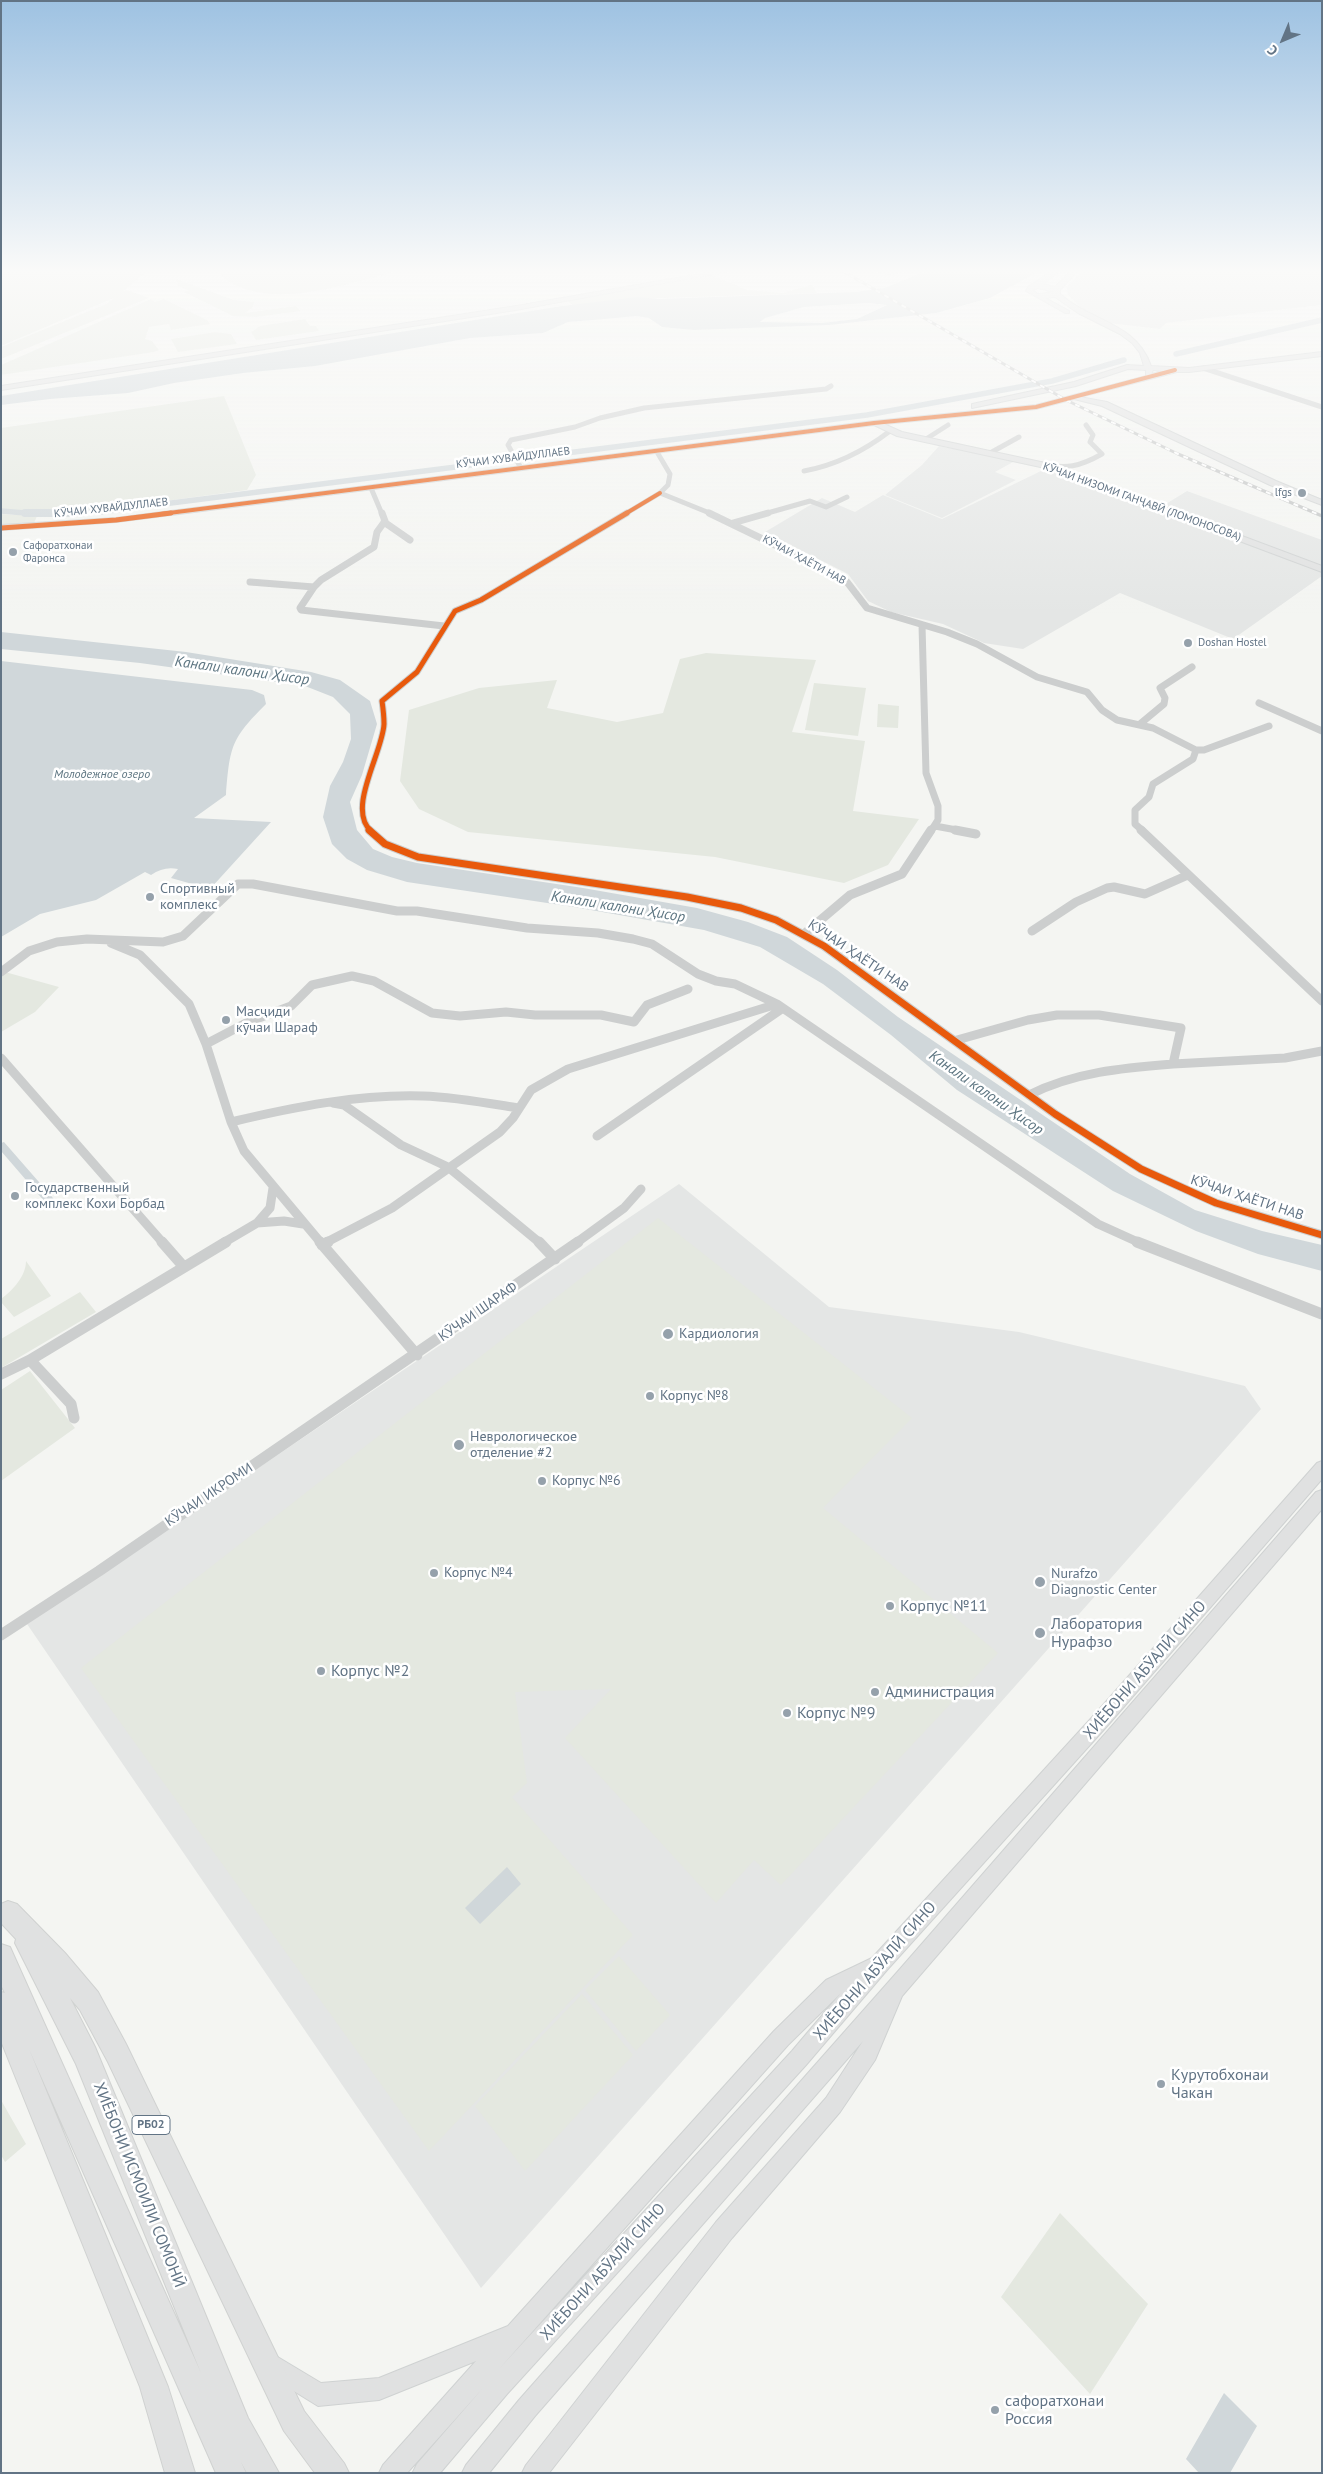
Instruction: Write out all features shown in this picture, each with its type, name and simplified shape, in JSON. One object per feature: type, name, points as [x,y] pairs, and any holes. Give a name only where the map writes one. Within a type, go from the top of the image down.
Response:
[{"type":"highway","name":"ХИЁБОНИ ИСМОИЛИ СОМОНӢ","points":[[4,1908],[41,1966],[86,2056],[238,2428],[264,2473]]},
{"type":"highway","name":"РБ02","points":[[4,1908],[56,1962],[89,2001],[117,2053],[262,2359],[294,2421],[334,2473]]},
{"type":"highway","name":"ХИЁБОНИ ИСМОИЛИ СОМОНӢ","points":[[1,1956],[58,2079],[231,2473]]},
{"type":"highway","points":[[1,2004],[25,2072],[154,2387],[177,2466]]},
{"type":"street","name":"КӮЧАИ ХУВАЙДУЛЛАЕВ","points":[[935,416],[1062,385]]},
{"type":"street","points":[[1105,385],[1110,387]]},
{"type":"street","name":"КӮЧАИ ХУВАЙДУЛЛАЕВ","points":[[1,528],[116,520],[874,423],[1036,407],[1115,385]]},
{"type":"street","points":[[1256,385],[1322,407]]},
{"type":"street","points":[[521,468],[508,445],[511,440],[575,427],[600,418],[644,408],[826,389],[831,386]]},
{"type":"street","points":[[1098,390],[1097,397],[1104,404]]},
{"type":"street","points":[[1009,397],[1005,403],[1016,409]]},
{"type":"street","points":[[1066,400],[1082,399],[1104,404],[1273,483],[1322,503]]},
{"type":"street","name":"КӮЧАИ НИЗОМИ ГАНҶАВӢ (ЛОМОНОСОВА)","points":[[874,423],[890,431],[1040,464],[1322,569]]},
{"type":"street","points":[[926,439],[948,425]]},
{"type":"street","points":[[1040,464],[1064,468],[1086,463],[1102,454],[1090,442],[1094,435],[1086,425]]},
{"type":"street","points":[[804,471],[826,468],[845,460],[890,431]]},
{"type":"street","points":[[990,452],[1019,436]]},
{"type":"street","points":[[384,522],[377,532],[374,547],[321,580],[300,608],[301,610],[444,626],[459,608],[481,600],[660,493],[668,485],[670,474],[657,452]]},
{"type":"street","points":[[371,488],[384,522],[410,540]]},
{"type":"street","name":"КӮЧАИ ҲАЁТИ НАВ","points":[[660,493],[733,523],[842,579],[867,608],[954,634],[992,651],[1037,677],[1087,692],[1108,715],[1126,723],[1140,724],[1153,728],[1196,750]]},
{"type":"street","points":[[733,523],[810,501],[826,507],[847,497]]},
{"type":"street","points":[[250,582],[314,587]]},
{"type":"street","points":[[804,934],[850,895],[902,874],[935,826],[939,813],[938,806],[926,773],[922,625]]},
{"type":"street","name":"КӮЧАИ ҲАЁТИ НАВ","points":[[444,626],[417,672],[382,701],[384,707],[379,742],[360,801],[367,826],[374,836],[388,846],[428,859],[578,879],[697,898],[744,910],[804,934],[1119,1157],[1198,1198],[1322,1235]]},
{"type":"street","points":[[1140,724],[1164,704],[1165,698],[1160,688],[1192,667]]},
{"type":"street","points":[[1259,703],[1322,731]]},
{"type":"street","points":[[1269,726],[1204,750],[1196,750],[1193,758],[1153,784],[1148,798],[1134,810],[1132,816],[1135,824],[1144,834],[1322,1001]]},
{"type":"street","points":[[935,826],[976,834]]},
{"type":"street","points":[[1032,931],[1076,902],[1107,888],[1114,886],[1146,894],[1188,875]]},
{"type":"street","points":[[1,972],[29,951],[57,942],[87,939],[163,942],[183,936],[238,884],[253,884],[397,911],[417,911],[527,928],[598,933],[633,939],[652,944],[698,974],[716,981],[735,984],[780,1006],[1098,1224],[1159,1252],[1322,1314]]},
{"type":"street","points":[[106,940],[140,955],[188,1004],[206,1044],[231,1122],[244,1151],[303,1224],[417,1355]]},
{"type":"street","points":[[206,1044],[248,1022],[290,1006],[312,985],[352,976],[374,981],[432,1013],[460,1016],[489,1015],[506,1012],[535,1015],[601,1015],[634,1022],[647,1005],[688,989]]},
{"type":"street","points":[[322,1245],[392,1208],[500,1132],[513,1118],[531,1090],[568,1069],[780,1006]]},
{"type":"street","points":[[597,1136],[780,1006]]},
{"type":"street","points":[[956,1040],[1046,1017],[1070,1014],[1107,1017],[1181,1028],[1173,1064]]},
{"type":"street","points":[[1029,1094],[1064,1079],[1096,1073],[1173,1064],[1285,1058],[1322,1052]]},
{"type":"street","points":[[1,1058],[183,1266]]},
{"type":"street","points":[[231,1122],[328,1101],[356,1098],[423,1096],[518,1108]]},
{"type":"street","points":[[328,1101],[344,1105],[401,1145],[448,1167],[545,1246],[555,1259]]},
{"type":"street","points":[[1,1374],[30,1360],[257,1223],[270,1208],[273,1188]]},
{"type":"street","name":"КӮЧАИ ШАРАФ","points":[[417,1355],[555,1259],[624,1208],[641,1189]]},
{"type":"street","points":[[257,1223],[284,1221],[303,1224]]},
{"type":"street","name":"КӮЧАИ ИКРОМИ","points":[[1,1635],[417,1355]]},
{"type":"street","points":[[30,1360],[72,1404],[74,1418]]},
{"type":"street","name":"ХИЁБОНИ АБӮАЛӢ СИНО","points":[[425,2472],[499,2386],[792,2065],[880,1964],[1102,1719],[1322,1468]]},
{"type":"street","name":"ХИЁБОНИ АБӮАЛӢ СИНО","points":[[474,2473],[527,2408],[899,1985],[1322,1497]]},
{"type":"street","points":[[391,2473],[781,2038],[833,1986],[880,1964]]},
{"type":"street","points":[[534,2473],[724,2230],[833,2104],[868,2053],[899,1985]]},
{"type":"street","points":[[262,2359],[318,2395],[379,2389],[516,2334]]},
{"type":"shaded area","points":[[224,396],[256,475],[247,490],[99,510],[1,510],[1,428]]},
{"type":"shaded area","points":[[939,446],[1015,461],[995,472],[1016,480],[942,518],[885,495],[922,465]]},
{"type":"shaded area","points":[[1045,469],[1156,510],[1187,491],[1322,540],[1322,576],[1233,639],[1120,593],[1023,649],[984,643],[943,624],[891,612],[868,601],[848,574],[765,532],[822,498],[855,512],[883,495],[942,519]]},
{"type":"shaded area","points":[[1,514],[37,516],[34,523],[1,525]]},
{"type":"shaded area","points":[[706,653],[816,660],[792,732],[865,741],[853,811],[919,819],[888,865],[844,883],[715,857],[468,832],[419,809],[400,781],[409,710],[479,688],[557,680],[547,708],[617,722],[663,713],[680,659]]},
{"type":"shaded area","points":[[814,683],[866,688],[858,736],[805,730]]},
{"type":"shaded area","points":[[878,704],[899,706],[898,728],[877,727]]},
{"type":"shaded area","points":[[5,972],[59,987],[35,1012],[1,1032],[1,975]]},
{"type":"shaded area","points":[[679,1184],[829,1307],[1019,1332],[1245,1386],[1261,1409],[481,2288],[27,1624]]},
{"type":"shaded area","points":[[658,1218],[912,1418],[823,1508],[998,1653],[781,1885],[754,1860],[716,1903],[565,1738],[611,1689],[515,1692],[527,1783],[512,1797],[633,1935],[429,2151],[81,1668]]},
{"type":"shaded area","points":[[26,1261],[51,1296],[14,1317],[1,1302],[1,1299],[18,1282],[24,1272]]},
{"type":"shaded area","points":[[80,1292],[96,1312],[1,1368],[1,1339]]},
{"type":"shaded area","points":[[30,1371],[75,1428],[1,1481],[1,1390]]},
{"type":"shaded area","points":[[619,1956],[670,2015],[636,2051],[585,1990]]},
{"type":"shaded area","points":[[582,1994],[633,2055],[525,2171],[475,2106]]},
{"type":"shaded area","points":[[1,2100],[26,2144],[5,2162],[1,2155]]},
{"type":"shaded area","points":[[1060,2213],[1148,2304],[1090,2394],[1001,2297]]},
{"type":"water","points":[[67,385],[163,385],[128,393],[1,405],[1,396]]},
{"type":"water","name":"Канали калони Ҳисор","points":[[1,632],[186,652],[311,672],[340,680],[370,701],[377,724],[362,775],[350,802],[357,830],[373,849],[392,857],[417,863],[583,888],[697,908],[748,922],[787,937],[837,970],[898,1017],[1130,1174],[1195,1210],[1262,1231],[1322,1245],[1322,1271],[1258,1254],[1196,1231],[1113,1191],[957,1090],[891,1035],[823,984],[760,947],[704,930],[574,907],[407,882],[367,870],[347,859],[332,844],[323,817],[330,786],[343,762],[351,739],[350,714],[333,697],[305,686],[140,663],[1,649]]},
{"type":"water","name":"Молодежное озеро","points":[[1,661],[252,690],[264,695],[266,704],[246,726],[234,744],[229,765],[226,795],[194,818],[271,822],[210,889],[171,878],[178,869],[164,869],[151,875],[145,872],[96,900],[40,914],[1,937]]},
{"type":"water","points":[[4,1142],[59,1205],[51,1209],[1,1151],[1,1143]]},
{"type":"water","points":[[507,1867],[521,1884],[480,1924],[465,1908]]},
{"type":"water","points":[[1224,2393],[1257,2426],[1230,2473],[1199,2473],[1186,2459]]},
{"type":"waterway","points":[[69,513],[100,512],[867,415],[1028,385]]},
{"type":"waterway","points":[[1,511],[26,513]]},
{"type":"waterway","points":[[26,513],[69,513]]},
{"type":"waterway","points":[[26,513],[69,513]]},
{"type":"railway","points":[[1041,385],[1066,400],[1178,454],[1322,516]]},
{"type":"cycle path","points":[[1,528],[116,520],[874,423],[1036,407],[1117,385]]},
{"type":"cycle path","points":[[660,493],[481,600],[455,611],[417,672],[382,701],[384,724],[379,747],[364,791],[362,810],[367,828],[385,844],[418,857],[687,897],[741,908],[776,920],[824,946],[1055,1114],[1141,1169],[1165,1182],[1216,1203],[1322,1235]]},
{"type":"place","name":"lfgs","points":[[1302,493]]},
{"type":"place","name":"Сафоратхонаи Фаронса","points":[[13,552]]},
{"type":"place","name":"Doshan Hostel","points":[[1188,643]]},
{"type":"place","name":"Спортивный комплекс","points":[[150,897]]},
{"type":"place","name":"Масҷиди кӯчаи Шараф","points":[[226,1020]]},
{"type":"place","name":"Государственный комплекс Кохи Борбад","points":[[15,1196]]},
{"type":"place","name":"Кардиология","points":[[668,1334]]},
{"type":"place","name":"Корпус №8","points":[[650,1396]]},
{"type":"place","name":"Неврологическое отделение #2","points":[[459,1445]]},
{"type":"place","name":"Корпус №6","points":[[542,1481]]},
{"type":"place","name":"Корпус №4","points":[[434,1573]]},
{"type":"place","name":"Nurafzo Diagnostic Center","points":[[1040,1582]]},
{"type":"place","name":"Корпус №11","points":[[890,1606]]},
{"type":"place","name":"Лаборатория Нурафзо","points":[[1040,1633]]},
{"type":"place","name":"Корпус №2","points":[[321,1671]]},
{"type":"place","name":"Администрация","points":[[875,1692]]},
{"type":"place","name":"Корпус №9","points":[[787,1713]]},
{"type":"place","name":"Курутобхонаи Чакан","points":[[1161,2084]]},
{"type":"place","name":"сафоратхонаи Россия","points":[[995,2410]]}]
